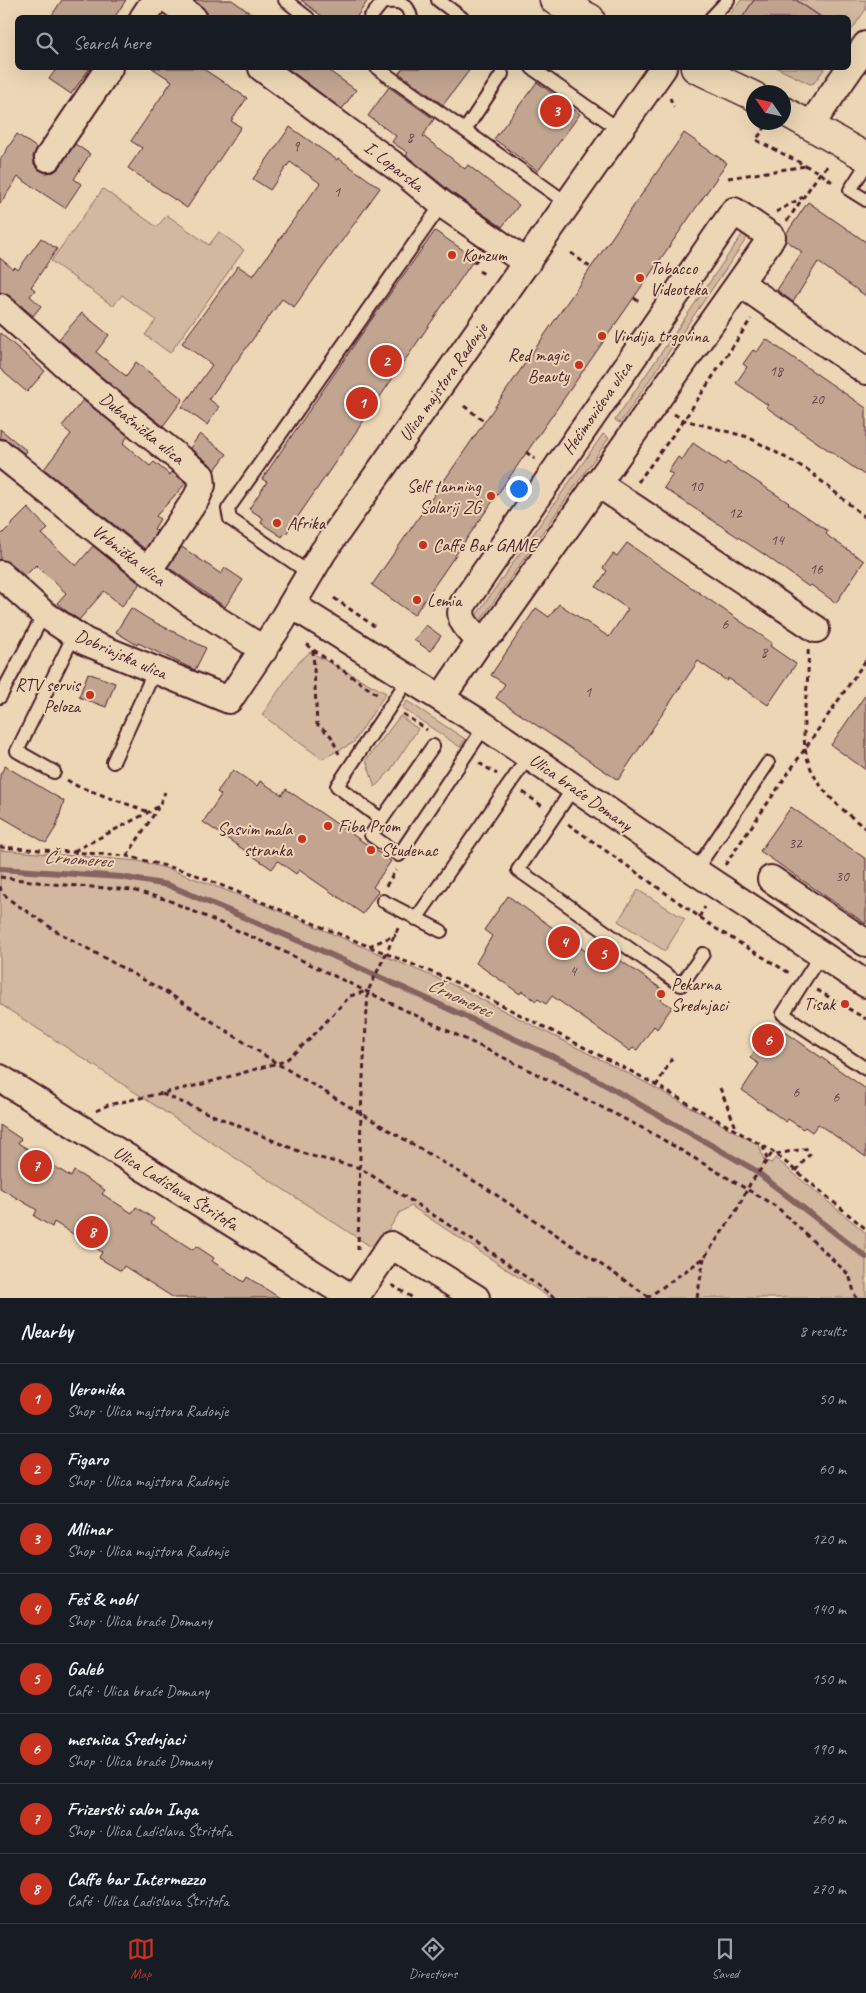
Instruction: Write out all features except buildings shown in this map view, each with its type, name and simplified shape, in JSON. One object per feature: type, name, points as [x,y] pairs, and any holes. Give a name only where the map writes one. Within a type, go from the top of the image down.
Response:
[{"type":"street","points":[[145,15],[155,0]]},
{"type":"street","points":[[169,0],[189,15]]},
{"type":"street","points":[[554,0],[584,15]]},
{"type":"street","points":[[851,67],[866,45]]},
{"type":"street","points":[[48,158],[108,70]]},
{"type":"street","name":"I. Loparska","points":[[265,70],[404,172],[442,204],[527,263]]},
{"type":"street","name":"Ulica majstora Radonje","points":[[229,700],[264,650],[309,573],[662,70]]},
{"type":"street","points":[[699,70],[746,92]]},
{"type":"street","points":[[810,126],[849,70]]},
{"type":"street","points":[[791,115],[866,157]]},
{"type":"street","name":"Hećimovićeva ulica","points":[[441,698],[480,641],[494,630],[772,237],[734,211],[463,604],[460,614],[462,621],[480,641]]},
{"type":"street","points":[[740,283],[866,372]]},
{"type":"street","name":"Dubašnička ulica","points":[[0,307],[88,386],[201,476],[202,484],[197,497],[148,571]]},
{"type":"street","name":"Vrbnička ulica","points":[[0,453],[148,571],[194,605],[264,650]]},
{"type":"street","points":[[597,483],[816,630]]},
{"type":"street","name":"Dobrinjska ulica","points":[[1,578],[44,614],[86,642],[229,700]]},
{"type":"street","name":"Ulica braće Domany","points":[[292,605],[485,726],[695,871],[866,984]]},
{"type":"street","points":[[771,879],[866,943]]},
{"type":"street","name":"Ulica Ladislava Štritofa","points":[[0,1078],[353,1298],[391,1245],[476,1298]]},
{"type":"lane","points":[[285,0],[304,15]]},
{"type":"lane","points":[[438,0],[458,15]]},
{"type":"lane","points":[[714,15],[728,0]]},
{"type":"lane","points":[[372,15],[382,3],[392,1],[403,3],[410,10],[411,15]]},
{"type":"lane","points":[[380,70],[567,203]]},
{"type":"lane","points":[[535,70],[620,130]]},
{"type":"lane","points":[[465,130],[502,74]]},
{"type":"lane","points":[[866,165],[850,190],[866,200]]},
{"type":"lane","points":[[309,573],[230,519],[228,509],[442,204]]},
{"type":"lane","points":[[0,697],[44,614]]},
{"type":"lane","points":[[54,772],[17,751],[74,634]]},
{"type":"lane","points":[[113,762],[155,670]]},
{"type":"lane","points":[[382,820],[337,786],[410,678]]},
{"type":"lane","points":[[434,740],[371,835],[399,855],[485,726]]},
{"type":"lane","points":[[416,919],[530,756]]},
{"type":"lane","points":[[695,871],[768,763]]},
{"type":"lane","points":[[574,787],[518,870],[681,985],[704,954]]},
{"type":"lane","points":[[383,901],[441,931]]},
{"type":"lane","points":[[821,954],[783,1014],[866,1069]]},
{"type":"path","points":[[763,130],[756,140],[820,174],[784,225]]},
{"type":"path","points":[[728,178],[806,166]]},
{"type":"path","points":[[571,254],[591,268]]},
{"type":"path","points":[[474,263],[478,258]]},
{"type":"path","points":[[479,271],[484,274]]},
{"type":"path","points":[[634,298],[643,305]]},
{"type":"path","points":[[624,501],[684,420],[764,300]]},
{"type":"path","points":[[464,406],[484,421]]},
{"type":"path","points":[[684,420],[748,437],[808,470],[866,518]]},
{"type":"path","points":[[526,452],[535,459]]},
{"type":"path","points":[[816,630],[807,643],[805,732],[806,747],[812,773],[835,802],[866,829]]},
{"type":"path","points":[[310,641],[308,646],[313,650],[391,705],[434,740]]},
{"type":"path","points":[[313,650],[317,724],[331,736],[340,756],[351,765]]},
{"type":"path","points":[[720,871],[866,660]]},
{"type":"path","points":[[466,754],[699,917],[866,1019]]},
{"type":"path","points":[[54,772],[77,786],[149,812]]},
{"type":"path","points":[[127,856],[159,806],[165,792]]},
{"type":"path","points":[[72,852],[159,806]]},
{"type":"path","points":[[0,847],[127,856],[189,872],[460,984],[540,1024],[737,1130],[774,1153],[866,1229]]},
{"type":"path","points":[[383,901],[382,893],[400,865],[399,855]]},
{"type":"path","points":[[0,876],[52,884],[132,890],[168,900],[368,991],[521,1066],[650,1132],[777,1207],[849,1275],[856,1298]]},
{"type":"path","points":[[0,886],[1,890],[10,900],[56,931],[171,995],[278,1064],[486,1188],[649,1298],[704,1258],[735,1213],[750,1184],[774,1153],[811,1149],[796,1171]]},
{"type":"path","points":[[699,917],[705,907]]},
{"type":"path","points":[[358,1256],[361,1112],[368,991],[396,934],[368,947]]},
{"type":"path","points":[[70,1122],[108,1105],[162,1094],[285,1062],[310,1039],[350,996],[368,991]]},
{"type":"path","points":[[656,1086],[673,1057]]},
{"type":"path","points":[[720,1088],[737,1130]]},
{"type":"path","points":[[162,1094],[308,1155],[360,1168],[494,1254],[555,1298]]},
{"type":"path","points":[[763,1146],[767,1160]]},
{"type":"path","points":[[697,1298],[704,1258]]},
{"type":"shaded area","points":[[741,0],[754,0],[744,15],[729,15]]},
{"type":"shaded area","points":[[796,0],[866,0],[866,9],[851,31],[851,15],[819,15]]},
{"type":"shaded area","points":[[781,70],[824,70],[814,83],[810,84]]},
{"type":"shaded area","points":[[103,189],[157,227],[167,215],[209,245],[219,232],[244,250],[170,353],[145,335],[156,320],[122,295],[113,306],[51,261]]},
{"type":"shaded area","points":[[744,232],[749,235],[620,423],[615,420]]},
{"type":"shaded area","points":[[603,434],[609,438],[478,624],[473,620]]},
{"type":"shaded area","points":[[310,652],[386,693],[353,743],[322,759],[262,715],[296,665]]},
{"type":"shaded area","points":[[407,701],[465,739],[460,747],[402,708]]},
{"type":"shaded area","points":[[400,716],[418,729],[390,771],[375,787],[366,760]]},
{"type":"shaded area","points":[[0,850],[139,861],[172,870],[267,906],[453,985],[637,1078],[759,1145],[764,1160],[771,1163],[775,1158],[866,1233],[866,1298],[550,1298],[411,1206],[399,1213],[376,1250],[0,1004]]},
{"type":"shaded area","points":[[638,890],[685,919],[665,951],[618,921]]},
{"type":"waterway","name":"Črnomerec","points":[[0,869],[121,877],[168,885],[318,949],[567,1063],[753,1169],[866,1257]]},
{"type":"place","name":"Mlinar","points":[[556,111]]},
{"type":"place","name":"Konzum","points":[[452,255]]},
{"type":"place","name":"Tobacco Videoteka","points":[[640,278]]},
{"type":"place","name":"Vindija trgovina","points":[[602,336]]},
{"type":"place","name":"Figaro","points":[[386,361]]},
{"type":"place","name":"Red magic Beauty","points":[[579,365]]},
{"type":"place","name":"Veronika","points":[[362,403]]},
{"type":"place","name":"Self tanning Solarij ZG","points":[[491,496]]},
{"type":"place","name":"Afrika","points":[[277,523]]},
{"type":"place","name":"Caffe Bar GAME","points":[[423,545]]},
{"type":"place","name":"Lemia","points":[[417,600]]},
{"type":"place","name":"RTV servis Peloza","points":[[90,695]]},
{"type":"place","name":"Fiba Prom","points":[[328,826]]},
{"type":"place","name":"Sasvim mala stranka","points":[[302,839]]},
{"type":"place","name":"Studenac","points":[[371,850]]},
{"type":"place","name":"Feš & nobl","points":[[564,942]]},
{"type":"place","name":"Galeb","points":[[603,954]]},
{"type":"place","name":"Pekarna Srednjaci","points":[[661,994]]},
{"type":"place","name":"Tisak","points":[[845,1004]]},
{"type":"place","name":"mesnica Srednjaci","points":[[768,1040]]},
{"type":"place","name":"Frizerski salon Inga","points":[[36,1166]]},
{"type":"place","name":"Caffe bar Intermezzo","points":[[92,1232]]}]
